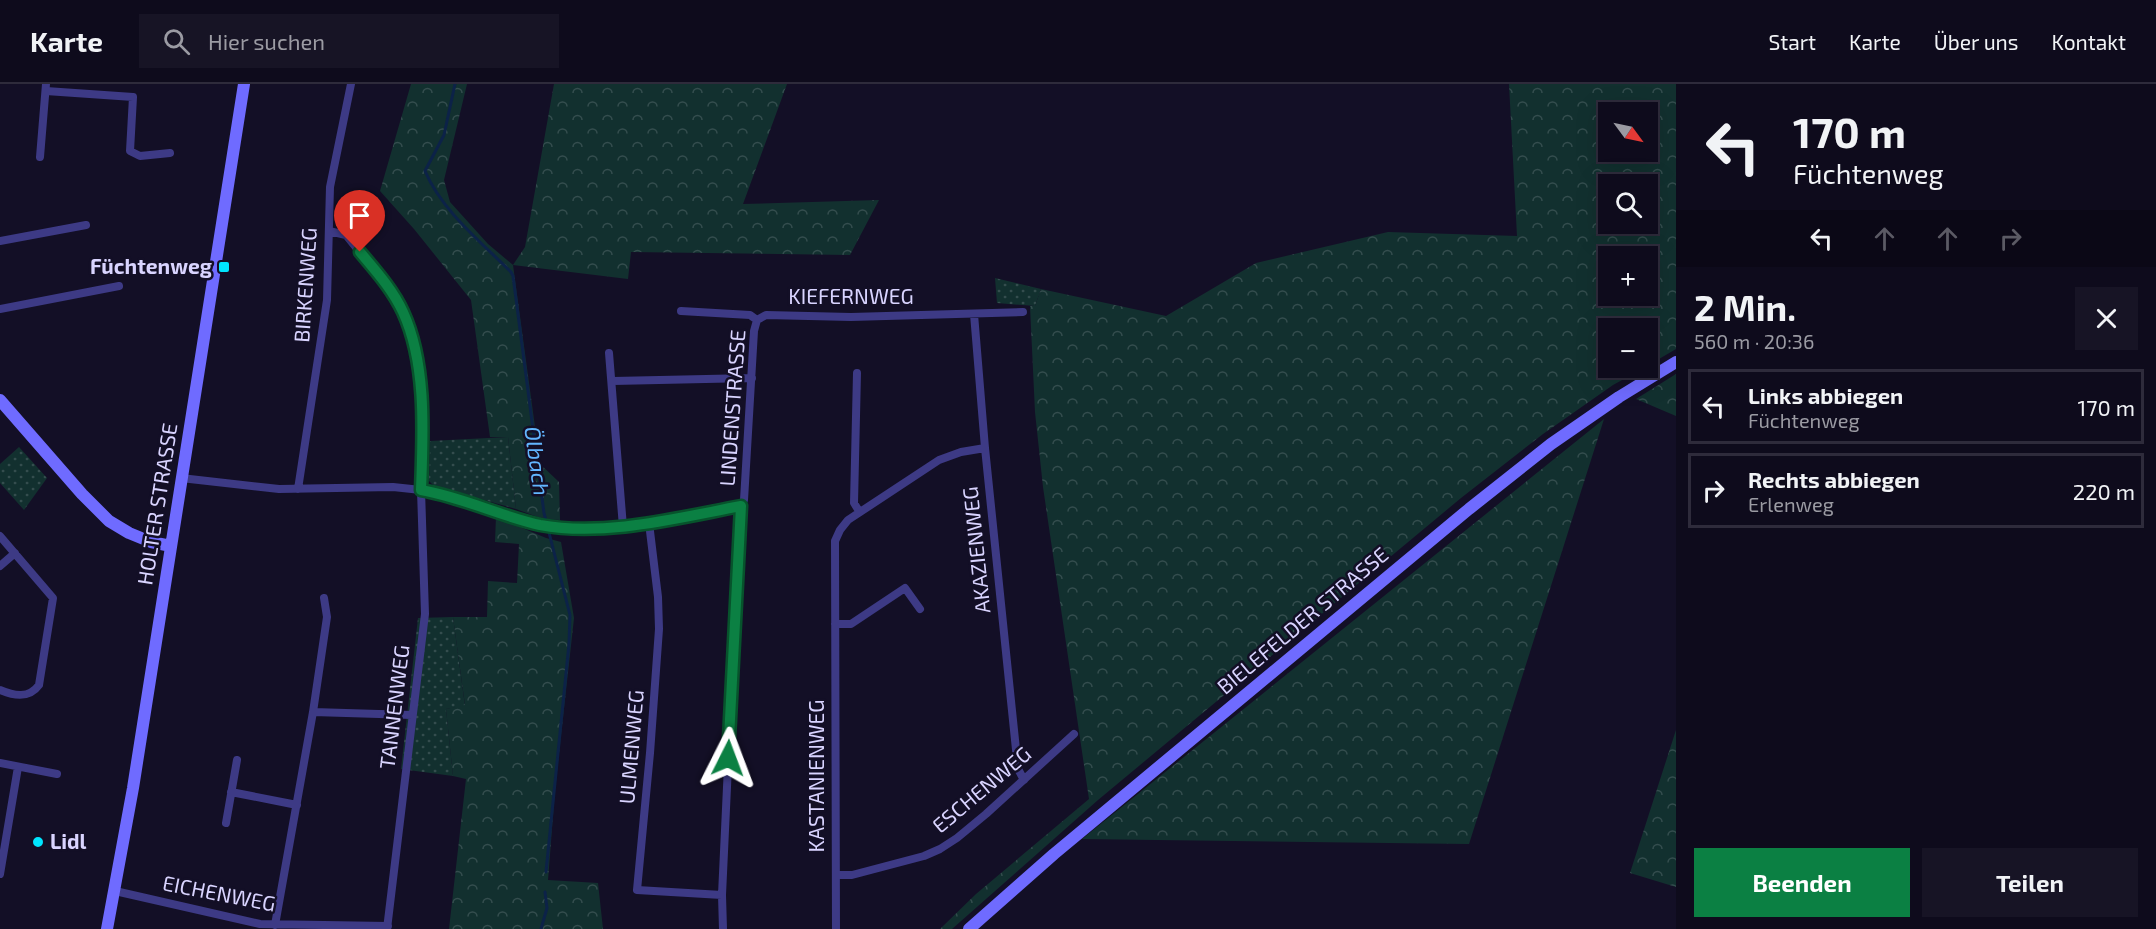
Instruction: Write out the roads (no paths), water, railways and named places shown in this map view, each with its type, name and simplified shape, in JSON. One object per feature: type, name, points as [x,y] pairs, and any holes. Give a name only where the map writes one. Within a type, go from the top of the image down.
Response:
[{"type":"street","name":"HOLTER STRASSE","points":[[107,929],[116,891],[244,84]]},
{"type":"street","name":"BIRKENWEG","points":[[298,489],[327,300],[330,187],[351,84]]},
{"type":"street","points":[[40,157],[46,87],[133,97],[130,151],[140,156],[170,153]]},
{"type":"street","points":[[0,241],[86,225]]},
{"type":"street","name":"TANNENWEG","points":[[329,231],[346,235],[388,286],[403,312],[411,333],[421,386],[424,422],[421,490],[425,614],[387,927]]},
{"type":"street","points":[[0,309],[119,286]]},
{"type":"street","name":"KIEFERNWEG","points":[[681,311],[750,315],[758,320],[766,315],[851,316],[1023,312]]},
{"type":"street","name":"AKAZIENWEG","points":[[974,314],[985,448],[1018,769],[1024,780]]},
{"type":"street","name":"LINDENSTRASSE","points":[[723,929],[722,895],[741,506],[744,500],[754,331],[758,320]]},
{"type":"street","points":[[609,353],[623,527]]},
{"type":"street","name":"BIELEFELDER STRASSE","points":[[969,929],[1054,854],[1469,509],[1551,444],[1619,397],[1676,363]]},
{"type":"street","points":[[857,373],[854,503],[859,511]]},
{"type":"street","points":[[613,381],[752,378]]},
{"type":"street","points":[[0,400],[82,494],[110,521],[129,533],[151,542],[171,546]]},
{"type":"street","name":"KASTANIENWEG","points":[[836,929],[835,541],[848,520],[859,511],[939,460],[961,452],[985,448]]},
{"type":"street","points":[[181,478],[279,489],[393,487],[421,490],[443,494],[538,524],[558,528],[623,527],[741,506]]},
{"type":"street","name":"ULMENWEG","points":[[650,523],[659,629],[637,890],[722,895]]},
{"type":"street","points":[[0,536],[52,598],[39,685],[29,695],[18,695],[0,690]]},
{"type":"street","points":[[0,566],[15,553]]},
{"type":"street","points":[[835,624],[851,624],[905,588],[920,609]]},
{"type":"street","points":[[276,925],[327,617],[324,598]]},
{"type":"street","points":[[313,712],[412,715]]},
{"type":"street","name":"ESCHENWEG","points":[[836,875],[852,875],[924,856],[940,849],[957,838],[1074,734]]},
{"type":"street","points":[[226,823],[237,760]]},
{"type":"street","points":[[0,763],[57,774]]},
{"type":"street","points":[[0,874],[18,767]]},
{"type":"street","points":[[231,792],[297,805]]},
{"type":"street","name":"EICHENWEG","points":[[116,891],[260,924],[387,927]]},
{"type":"waterway","name":"Ölbach","points":[[455,84],[444,135],[425,171],[432,186],[452,213],[513,276],[544,513],[570,615],[546,872]]},
{"type":"waterway","name":"Ölbach","points":[[541,929],[547,908],[545,892]]},
{"type":"place","name":"Füchtenweg","points":[[224,267]]},
{"type":"place","name":"Lidl","points":[[38,842]]}]
